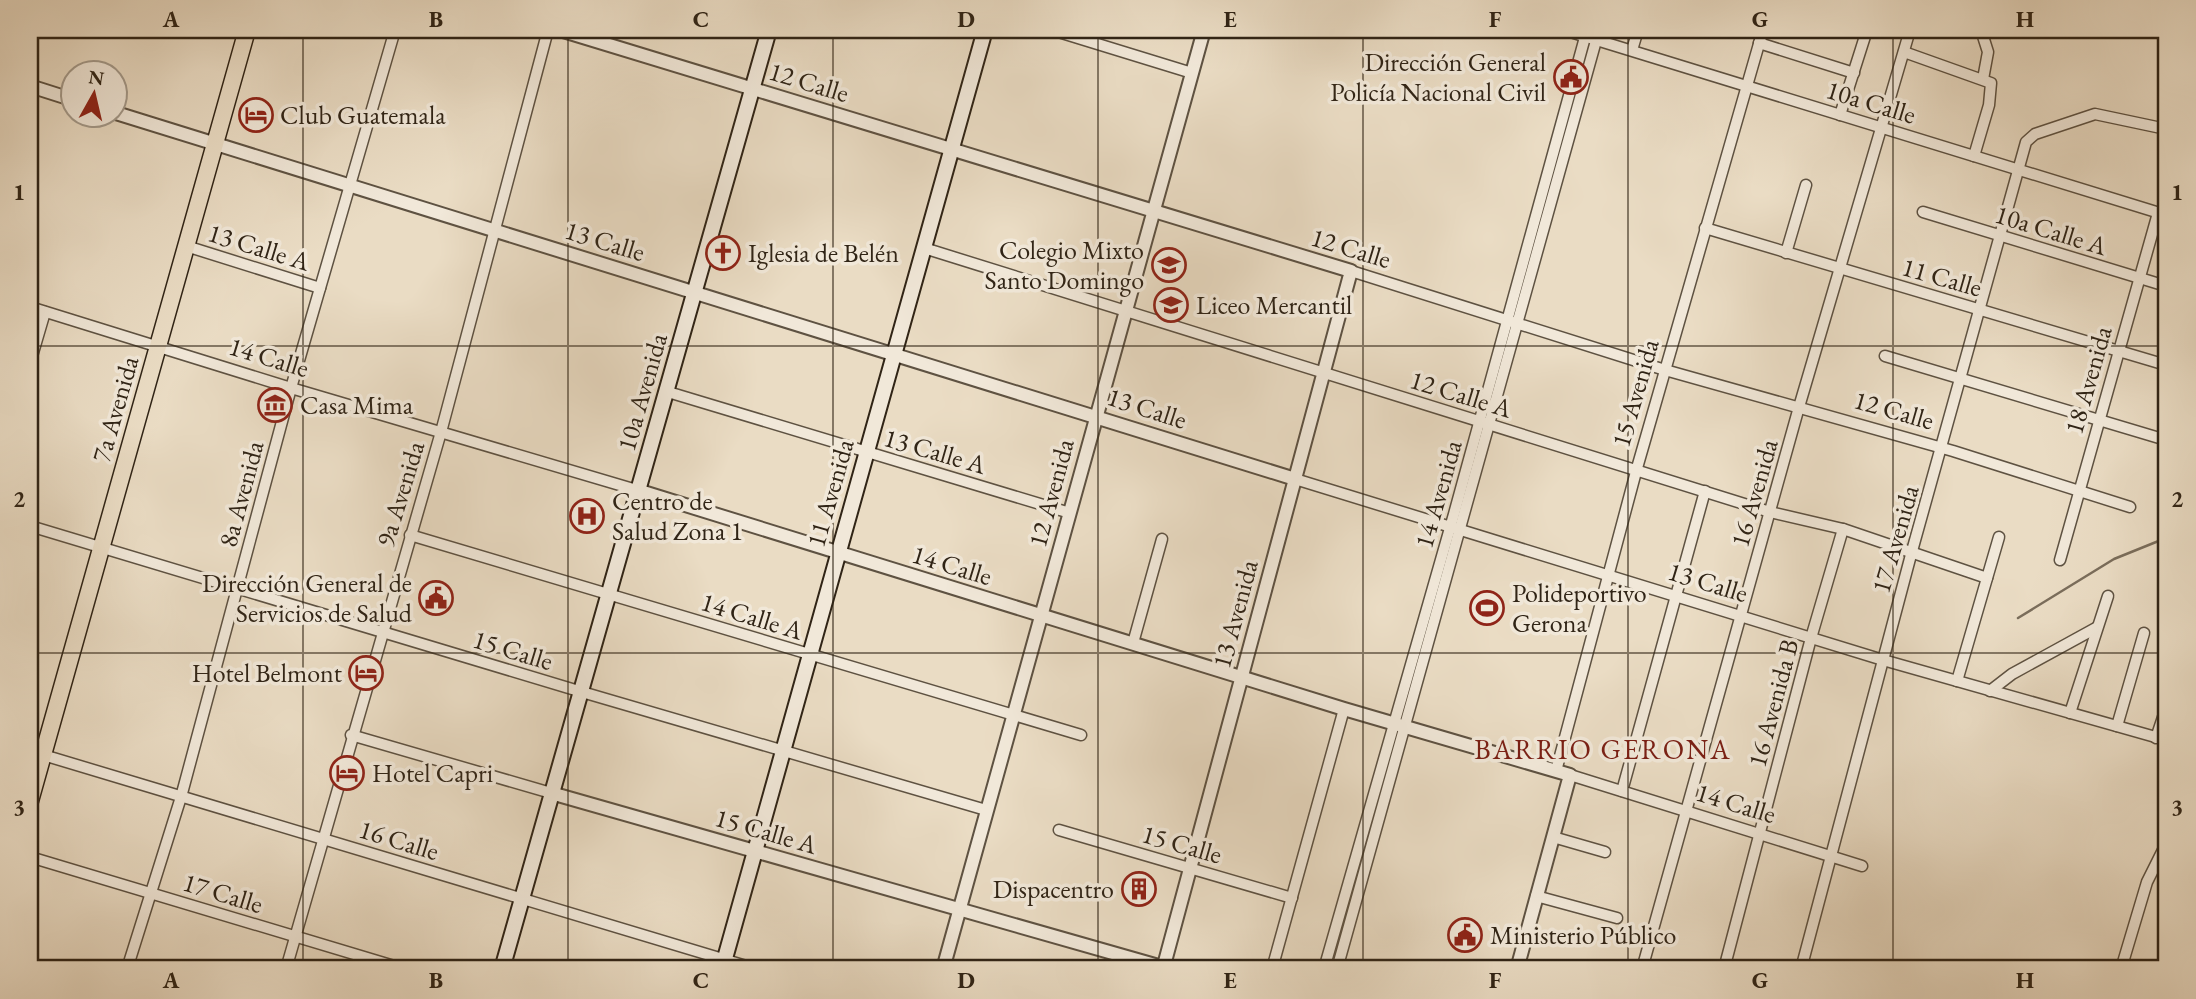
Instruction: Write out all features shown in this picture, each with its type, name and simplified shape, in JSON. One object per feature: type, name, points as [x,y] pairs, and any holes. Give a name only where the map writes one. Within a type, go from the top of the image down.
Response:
[{"type":"main road","name":"7a Avenida","points":[[30,801],[36,753],[101,548],[247,30]]},
{"type":"main road","name":"10a Avenida","points":[[502,969],[769,30]]},
{"type":"main road","name":"11 Avenida","points":[[723,965],[985,30]]},
{"type":"street","name":"8a Avenida","points":[[127,969],[181,797],[291,388],[396,30]]},
{"type":"street","name":"9a Avenida","points":[[286,969],[351,735],[441,432],[548,30]]},
{"type":"street","name":"12 Calle","points":[[560,30],[1351,271],[1512,324],[1942,448],[2078,493],[2130,507]]},
{"type":"street","points":[[1052,30],[1192,73]]},
{"type":"street","name":"12 Avenida","points":[[943,969],[1204,30]]},
{"type":"street","name":"10a Calle","points":[[1564,30],[1592,34],[1632,50],[2162,214]]},
{"type":"street","points":[[1632,50],[1638,30]]},
{"type":"street","name":"15 Avenida","points":[[1556,771],[1637,468],[1763,30]]},
{"type":"street","points":[[1840,115],[1867,30]]},
{"type":"street","name":"16 Avenida","points":[[1642,969],[1799,407],[1910,30]]},
{"type":"street","points":[[1974,156],[1989,105],[1988,52],[1981,30]]},
{"type":"street","name":"14 Avenida","points":[[1337,969],[1400,724],[1592,34]]},
{"type":"street","points":[[1759,43],[1854,73]]},
{"type":"street","points":[[1904,52],[1987,81]]},
{"type":"street","points":[[30,86],[60,96]]},
{"type":"street","name":"17 Avenida","points":[[1801,969],[1912,551],[2026,142],[2045,131],[2095,114],[2166,128]]},
{"type":"street","name":"13 Calle","points":[[130,117],[1811,638],[2161,739]]},
{"type":"street","points":[[1786,253],[1806,185]]},
{"type":"street","name":"10a Calle A","points":[[1923,212],[2166,286]]},
{"type":"street","name":"18 Avenida","points":[[2060,560],[2138,279],[2162,214]]},
{"type":"street","name":"11 Calle","points":[[1705,229],[2166,365]]},
{"type":"street","name":"13 Calle A","points":[[186,246],[320,288]]},
{"type":"street","name":"12 Calle A","points":[[923,248],[1323,374],[1637,468],[1770,512],[1843,529],[1987,578]]},
{"type":"street","name":"13 Avenida","points":[[1165,969],[1351,271]]},
{"type":"street","name":"14 Calle","points":[[30,307],[1862,866]]},
{"type":"street","points":[[30,363],[45,312]]},
{"type":"street","points":[[1885,356],[1961,381],[2166,440]]},
{"type":"street","name":"13 Calle A","points":[[668,392],[1070,513]]},
{"type":"street","points":[[1622,792],[1705,491]]},
{"type":"street","name":"15 Calle","points":[[30,526],[986,810]]},
{"type":"street","name":"16 Avenida B","points":[[1724,969],[1811,638],[1843,529]]},
{"type":"street","name":"14 Calle A","points":[[410,535],[610,593],[1012,717],[1081,735]]},
{"type":"street","points":[[1957,681],[1999,537]]},
{"type":"street","points":[[1133,643],[1162,539]]},
{"type":"street","points":[[2070,713],[2108,596]]},
{"type":"street","points":[[1990,691],[2012,674],[2096,628]]},
{"type":"street","points":[[2117,726],[2144,633]]},
{"type":"street","points":[[2161,739],[2166,708]]},
{"type":"street","points":[[1272,969],[1345,709]]},
{"type":"street","name":"14 Avenida","points":[[1324,969],[1400,724]]},
{"type":"street","name":"15 Calle A","points":[[351,735],[1165,969]]},
{"type":"street","name":"16 Calle","points":[[36,753],[521,899],[723,965],[756,969]]},
{"type":"street","points":[[1520,969],[1536,896],[1570,775]]},
{"type":"street","name":"15 Calle","points":[[1059,830],[1292,898]]},
{"type":"street","points":[[1553,837],[1605,852]]},
{"type":"street","points":[[2121,969],[2147,882],[2166,844]]},
{"type":"street","name":"17 Calle","points":[[30,858],[404,969]]},
{"type":"street","points":[[1536,896],[1617,918]]},
{"type":"waterway","points":[[2018,618],[2114,559],[2166,538]]},
{"type":"place","name":"Dirección General Policía Nacional Civil","points":[[1571,77]]},
{"type":"place","name":"Club Guatemala","points":[[256,115]]},
{"type":"place","name":"Iglesia de Belén","points":[[723,253]]},
{"type":"place","name":"Colegio Mixto Santo Domingo","points":[[1169,265]]},
{"type":"place","name":"Liceo Mercantil","points":[[1171,305]]},
{"type":"place","name":"Casa Mima","points":[[275,405]]},
{"type":"place","name":"Centro de Salud Zona 1","points":[[587,516]]},
{"type":"place","name":"Dirección General de Servicios de Salud","points":[[436,598]]},
{"type":"place","name":"Polideportivo Gerona","points":[[1487,608]]},
{"type":"place","name":"Hotel Belmont","points":[[366,673]]},
{"type":"place","name":"Hotel Capri","points":[[347,773]]},
{"type":"place","name":"Dispacentro","points":[[1139,889]]},
{"type":"place","name":"Ministerio Público","points":[[1465,935]]},
{"type":"district","name":"BARRIO GERONA","points":[[1603,749]]}]
